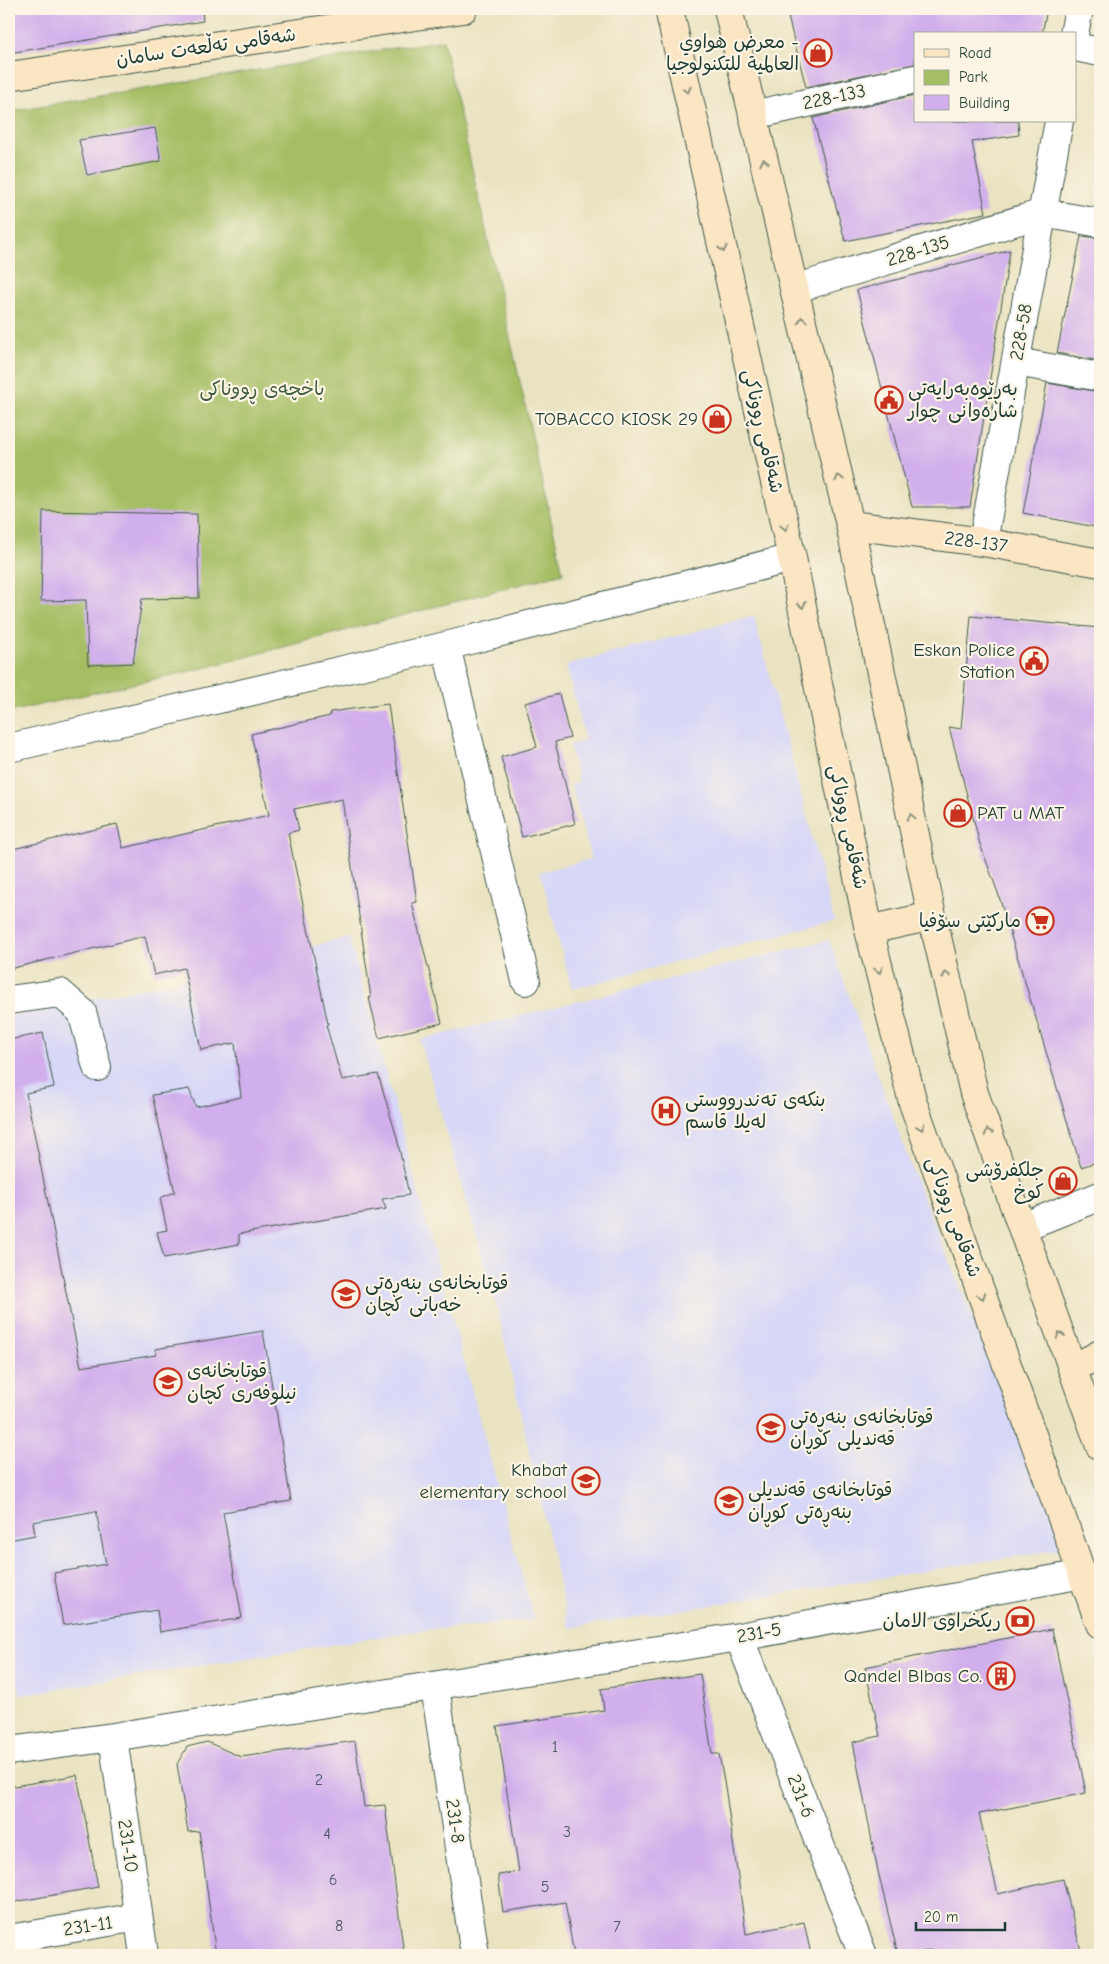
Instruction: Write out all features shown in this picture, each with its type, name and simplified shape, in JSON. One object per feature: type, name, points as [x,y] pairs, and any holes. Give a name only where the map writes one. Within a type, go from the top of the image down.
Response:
[{"type":"main road","name":"شەقامی تەڵعەت سامان","points":[[9,76],[463,9]]},
{"type":"main road","name":"شەقامی ڕووناکی","points":[[669,9],[792,558],[869,930],[913,1103],[1100,1624]]},
{"type":"main road","points":[[728,9],[850,525],[932,916],[974,1093],[1100,1446]]},
{"type":"main road","name":"228-137","points":[[850,525],[984,542],[1100,563]]},
{"type":"main road","points":[[869,930],[932,916]]},
{"type":"main road","points":[[1072,1369],[1100,1354]]},
{"type":"street","points":[[1074,32],[1079,9]]},
{"type":"street","points":[[1076,47],[1100,52]]},
{"type":"street","name":"228-133","points":[[753,115],[914,79]]},
{"type":"street","name":"228-58","points":[[984,542],[1059,122]]},
{"type":"street","points":[[1043,213],[1100,223]]},
{"type":"street","name":"228-135","points":[[794,289],[1043,213]]},
{"type":"street","points":[[1016,362],[1100,377]]},
{"type":"street","points":[[9,748],[446,646],[792,558]]},
{"type":"street","points":[[446,646],[526,981]]},
{"type":"street","points":[[9,1000],[60,993],[82,1012],[97,1067]]},
{"type":"street","points":[[1023,1227],[1100,1196]]},
{"type":"street","name":"231-5","points":[[9,1751],[113,1737],[435,1687],[739,1637],[1083,1574]]},
{"type":"street","name":"231-6","points":[[739,1637],[863,1955]]},
{"type":"street","name":"231-8","points":[[435,1687],[474,1955]]},
{"type":"street","name":"231-10","points":[[113,1737],[144,1955]]},
{"type":"street","name":"231-11","points":[[9,1939],[138,1917]]},
{"type":"shaded area","points":[[754,616],[834,921],[572,989],[540,872],[591,859],[571,785],[579,782],[569,745],[585,740],[566,665]]},
{"type":"shaded area","points":[[349,937],[534,1620],[416,1631],[20,1695],[9,1627],[9,1016],[186,979]]},
{"type":"shaded area","points":[[829,940],[917,1183],[1068,1548],[569,1628],[497,1308],[420,1040]]},
{"type":"green space","name":"باخچەی ڕووناکی","points":[[443,40],[563,573],[208,667],[9,712],[9,111]]},
{"type":"building","points":[[9,9],[202,9],[203,21],[9,53]]},
{"type":"building","points":[[786,9],[1047,9],[1042,32],[914,32],[914,64],[806,87]]},
{"type":"building","points":[[914,95],[914,122],[1018,122],[1019,135],[972,142],[986,213],[845,241],[813,118]]},
{"type":"building","points":[[155,128],[161,161],[87,175],[79,140]]},
{"type":"building","points":[[1081,236],[1100,238],[1100,361],[1057,353]]},
{"type":"building","points":[[1010,250],[970,507],[912,507],[857,290]]},
{"type":"building","points":[[1047,383],[1100,392],[1100,528],[1023,513]]},
{"type":"building","points":[[43,511],[197,514],[199,598],[142,599],[133,663],[88,665],[86,600],[41,601]]},
{"type":"building","points":[[971,616],[1100,628],[1100,702],[1095,760],[1100,759],[1100,1161],[1081,1167],[998,893],[980,844],[949,727],[961,729]]},
{"type":"building","points":[[559,694],[570,738],[555,742],[575,824],[522,837],[501,757],[537,747],[525,703]]},
{"type":"building","points":[[388,704],[417,902],[412,903],[442,1023],[379,1038],[369,998],[371,998],[342,799],[294,809],[299,830],[288,833],[328,1024],[326,1025],[342,1080],[378,1074],[397,1138],[409,1195],[382,1199],[386,1209],[239,1234],[239,1244],[164,1258],[157,1232],[167,1230],[160,1198],[175,1192],[152,1095],[189,1089],[196,1107],[241,1097],[235,1043],[201,1050],[184,968],[154,975],[145,936],[9,969],[9,850],[117,824],[123,848],[269,815],[251,734],[330,716],[330,712]]},
{"type":"building","points":[[43,1033],[54,1087],[26,1093],[81,1367],[156,1355],[155,1349],[263,1331],[291,1501],[223,1512],[242,1618],[160,1632],[157,1610],[63,1625],[54,1573],[106,1564],[96,1511],[33,1522],[35,1535],[9,1540],[9,1040]]},
{"type":"building","points":[[1052,1629],[1086,1793],[979,1814],[998,1894],[1063,1879],[1082,1955],[932,1955],[931,1950],[910,1955],[898,1955],[877,1867],[853,1742],[880,1736],[865,1667]]},
{"type":"building","points":[[700,1674],[712,1754],[719,1754],[726,1793],[746,1934],[804,1922],[811,1955],[574,1955],[565,1902],[503,1912],[498,1875],[519,1872],[497,1726],[604,1710],[601,1689]]},
{"type":"building","points":[[355,1741],[364,1807],[385,1805],[404,1955],[216,1955],[199,1831],[188,1832],[177,1764],[187,1747],[207,1742],[241,1757]]},
{"type":"building","points":[[77,1775],[98,1887],[9,1903],[9,1787]]},
{"type":"place","name":"معرض هواوي - العالمية للتكنولوجيا","points":[[818,53]]},
{"type":"place","name":"بەڕێوەبەرایەتی شارەوانی چوار","points":[[889,400]]},
{"type":"place","name":"TOBACCO KIOSK 29","points":[[717,419]]},
{"type":"place","name":"Eskan Police Station","points":[[1034,661]]},
{"type":"place","name":"PAT u MAT","points":[[958,813]]},
{"type":"place","name":"مارکێتی سۆفیا","points":[[1040,921]]},
{"type":"place","name":"بنکەی تەندرووستی لەیلا قاسم","points":[[666,1111]]},
{"type":"place","name":"جلکفرۆشی کوخ","points":[[1063,1181]]},
{"type":"place","name":"قوتابخانەی بنەڕەتی خەباتی کچان","points":[[346,1294]]},
{"type":"place","name":"قوتابخانەی نیلوفەری کچان","points":[[168,1382]]},
{"type":"place","name":"قوتابخانەی بنەڕەتی قەندیلی کوڕان","points":[[771,1428]]},
{"type":"place","name":"Khabat elementary school","points":[[586,1481]]},
{"type":"place","name":"قوتابخانەی قەندیلی بنەڕەتی کوڕان","points":[[729,1501]]},
{"type":"place","name":"ريكخراوى الامان","points":[[1020,1621]]},
{"type":"place","name":"Qandel Blbas Co.","points":[[1001,1676]]}]
